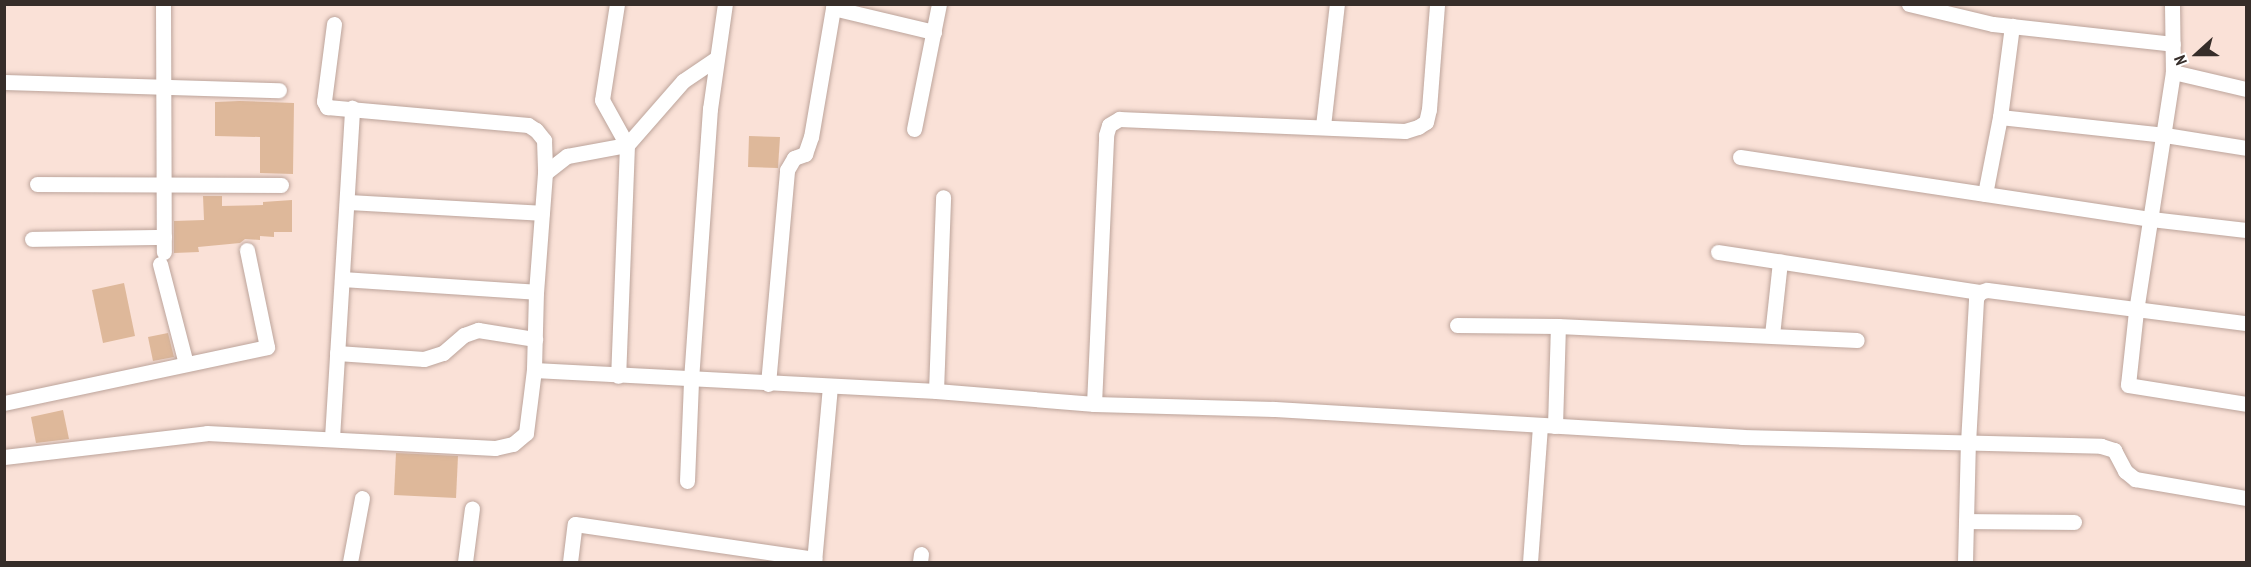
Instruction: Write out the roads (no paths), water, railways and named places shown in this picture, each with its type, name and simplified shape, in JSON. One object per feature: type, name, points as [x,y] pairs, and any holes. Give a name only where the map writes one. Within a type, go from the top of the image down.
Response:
[{"type":"street","points":[[163,4],[165,186],[162,251],[186,364]]},
{"type":"street","points":[[617,4],[602,100],[627,145],[618,376]]},
{"type":"street","points":[[687,481],[691,380],[710,109],[725,4]]},
{"type":"street","points":[[914,129],[939,4]]},
{"type":"street","points":[[1323,126],[1337,4]]},
{"type":"street","points":[[1094,404],[1106,135],[1109,125],[1119,119],[1405,131],[1426,122],[1437,4]]},
{"type":"street","points":[[1909,4],[2012,26],[2174,44]]},
{"type":"street","points":[[2172,4],[2173,72],[2136,311],[2128,385],[2247,404]]},
{"type":"street","points":[[768,384],[787,170],[794,158],[805,154],[811,137],[828,6],[934,32]]},
{"type":"street","points":[[4,457],[207,433],[495,448],[513,444],[526,433],[534,370],[536,292],[545,173],[544,140],[536,130],[528,125],[327,107],[325,104],[334,24]]},
{"type":"street","points":[[1985,194],[2000,117],[2012,26]]},
{"type":"street","points":[[545,173],[567,156],[627,145],[683,81],[717,58]]},
{"type":"street","points":[[2173,72],[2247,89]]},
{"type":"street","points":[[4,82],[279,90]]},
{"type":"street","points":[[332,438],[352,108]]},
{"type":"street","points":[[2000,117],[2165,135],[2247,148]]},
{"type":"street","points":[[1740,157],[2151,219],[2247,230]]},
{"type":"street","points":[[38,183],[165,186],[281,185]]},
{"type":"street","points":[[936,392],[943,197]]},
{"type":"street","points":[[347,202],[542,213]]},
{"type":"street","points":[[33,239],[162,251]]},
{"type":"street","points":[[4,403],[267,347],[247,250]]},
{"type":"street","points":[[1718,252],[1980,292],[1987,290],[2136,311],[2247,323]]},
{"type":"street","points":[[1772,335],[1780,261]]},
{"type":"street","points":[[342,279],[536,292]]},
{"type":"street","points":[[1965,562],[1968,443],[1976,298],[1980,292]]},
{"type":"street","points":[[1457,325],[1558,326],[1857,340]]},
{"type":"street","points":[[1530,562],[1548,426],[1558,326]]},
{"type":"street","points":[[337,353],[424,360],[443,353],[464,335],[478,330],[535,339]]},
{"type":"street","points":[[534,370],[936,392],[1094,404],[1274,409],[1742,437],[2101,446],[2114,450],[2125,471],[2135,479],[2247,498]]},
{"type":"street","points":[[570,562],[575,524],[814,561],[830,387]]},
{"type":"street","points":[[350,562],[362,498]]},
{"type":"street","points":[[465,562],[472,508]]},
{"type":"street","points":[[1966,521],[2074,522]]}]
